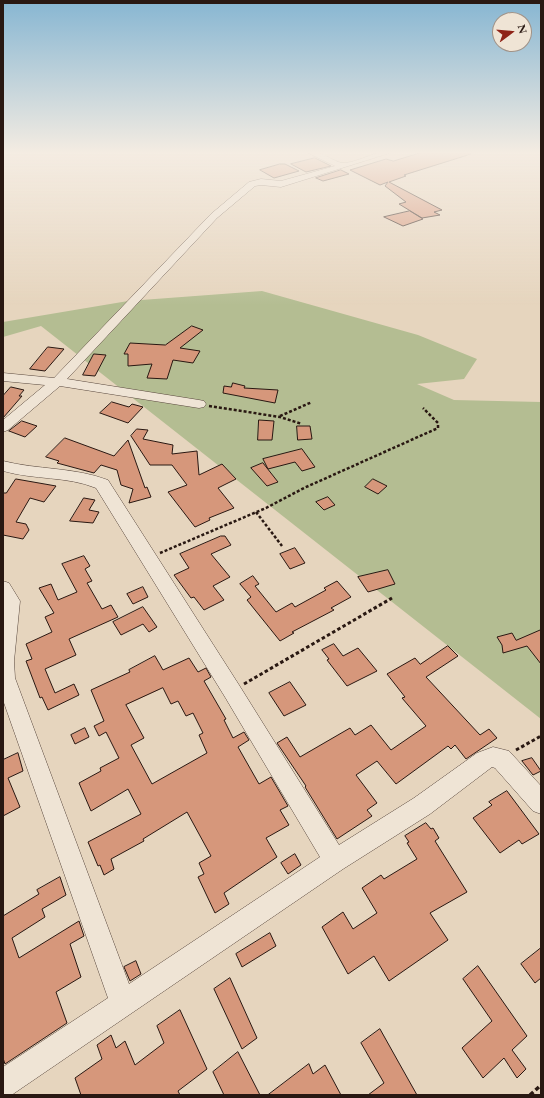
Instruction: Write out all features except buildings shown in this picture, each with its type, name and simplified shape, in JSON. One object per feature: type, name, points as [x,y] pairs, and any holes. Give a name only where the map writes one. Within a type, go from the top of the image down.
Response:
[{"type":"street","points":[[3,427],[57,382],[214,216],[229,203]]},
{"type":"street","points":[[3,377],[57,382],[199,404]]},
{"type":"street","points":[[3,466],[16,470],[64,474],[95,480],[102,484],[232,691],[335,861]]},
{"type":"street","points":[[3,588],[11,600],[4,661],[5,678],[123,1003]]},
{"type":"street","points":[[3,1084],[335,861],[422,806],[485,760],[493,757],[501,758],[541,803]]},
{"type":"path","points":[[280,417],[312,402]]},
{"type":"path","points":[[199,404],[280,417],[302,424]]},
{"type":"path","points":[[149,558],[266,508],[304,488],[438,428],[438,422],[423,408]]},
{"type":"path","points":[[256,512],[282,546]]},
{"type":"path","points":[[232,691],[392,598]]},
{"type":"path","points":[[501,758],[541,736]]},
{"type":"path","points":[[530,1095],[541,1085]]},
{"type":"green space","points":[[262,291],[418,335],[477,359],[464,379],[417,384],[454,400],[541,402],[541,719],[41,326],[3,337],[3,322],[128,301]]}]
